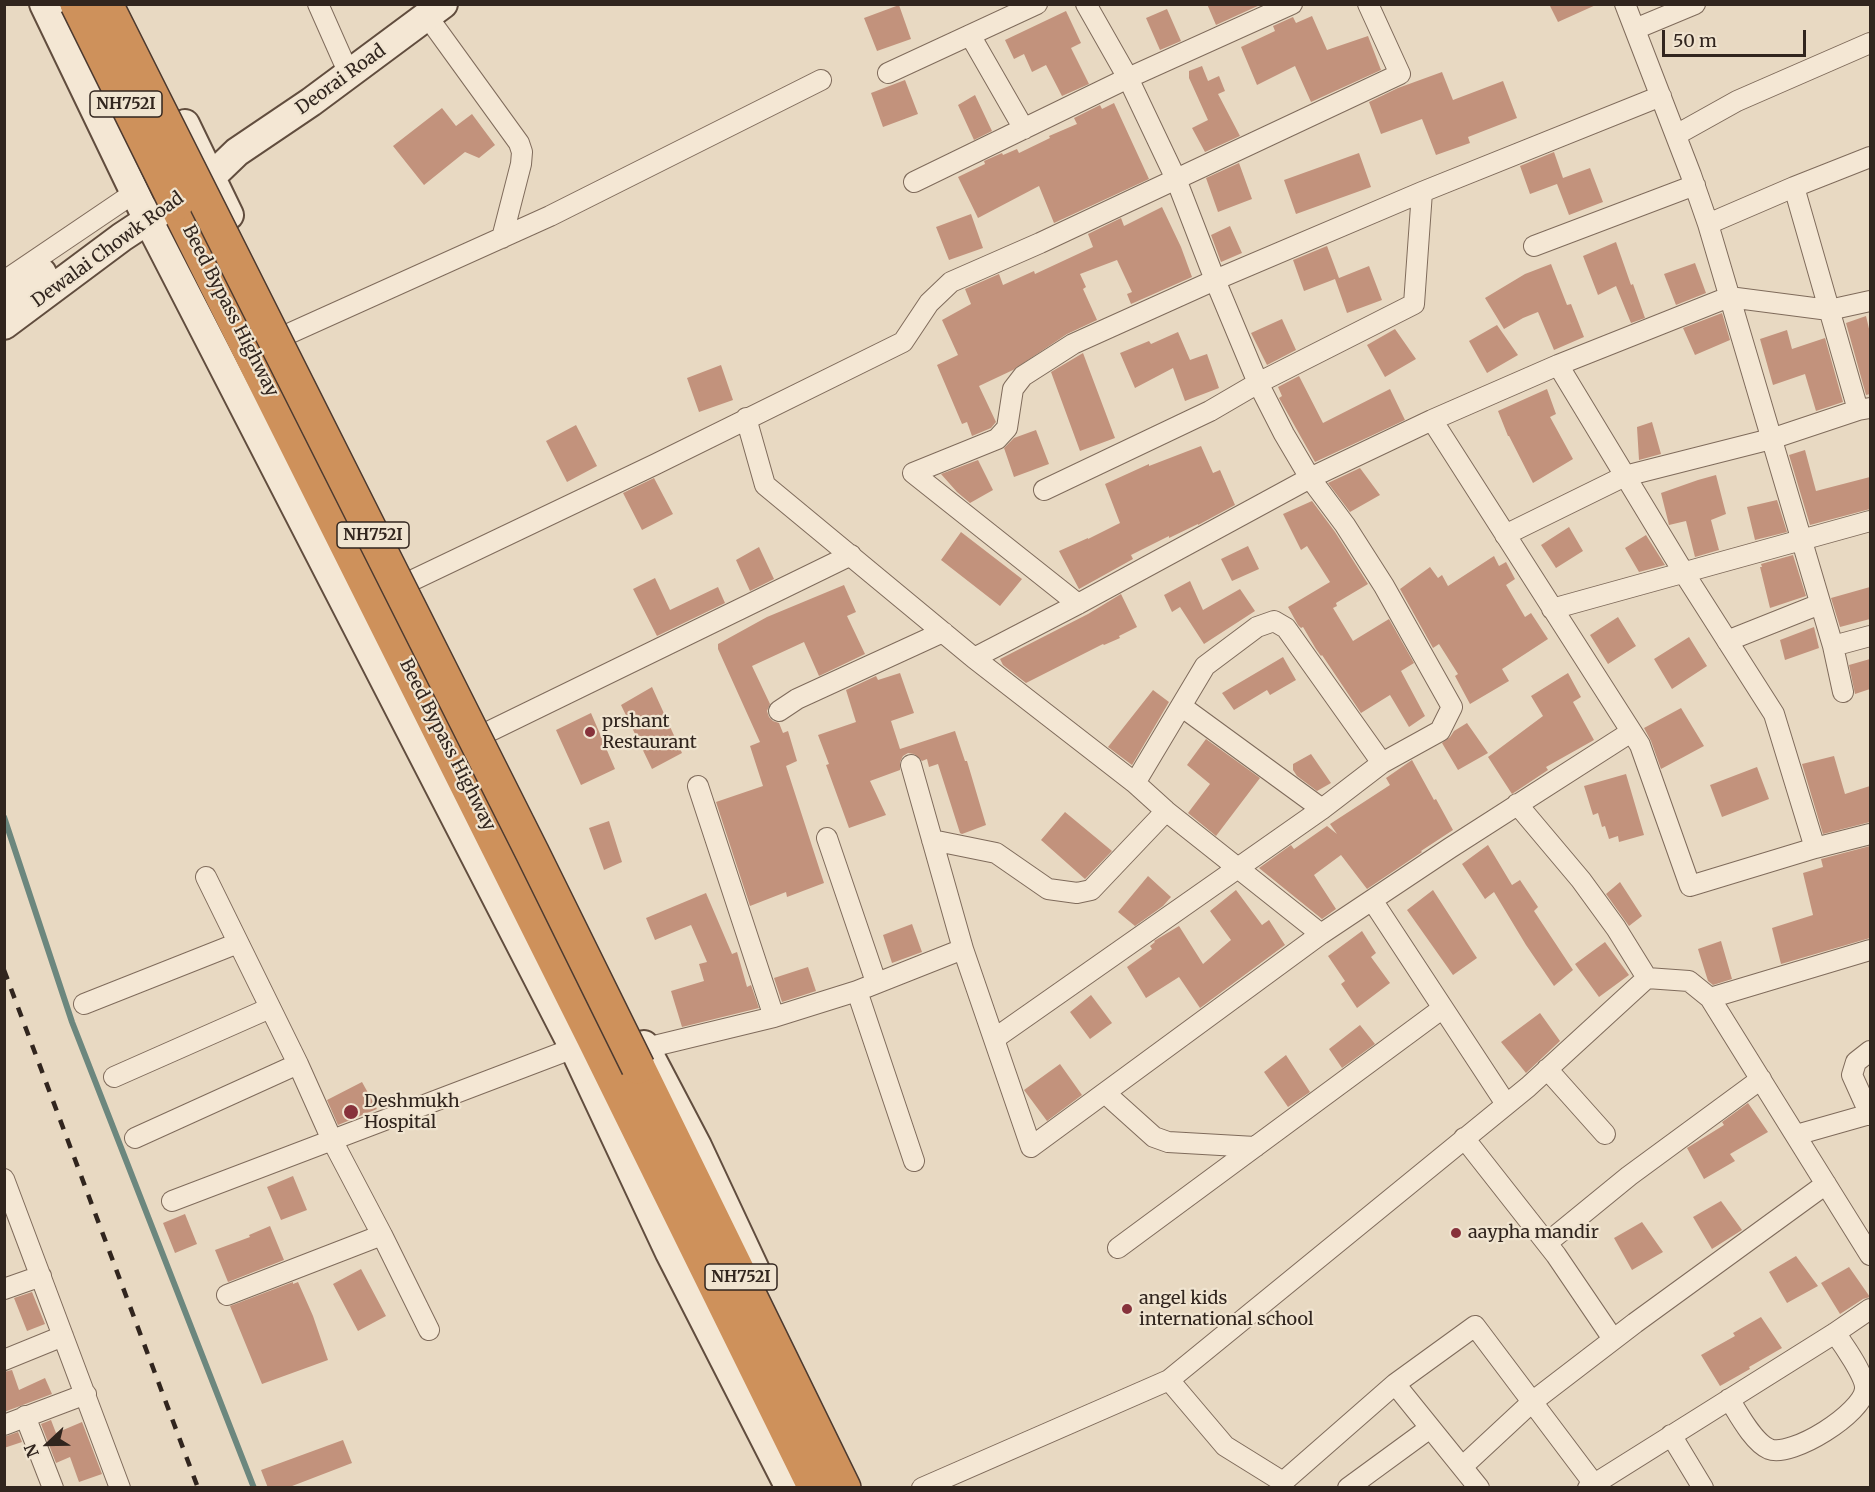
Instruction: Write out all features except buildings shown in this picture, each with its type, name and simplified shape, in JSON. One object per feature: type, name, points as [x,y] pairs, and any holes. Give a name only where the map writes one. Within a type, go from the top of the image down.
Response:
[{"type":"highway","name":"Beed Bypass Highway","points":[[76,4],[632,1064]]},
{"type":"highway","name":"Beed Bypass Highway","points":[[106,4],[532,852],[632,1064],[749,1329],[815,1488]]},
{"type":"highway","name":"Beed Bypass Highway","points":[[749,1329],[844,1488]]},
{"type":"street","points":[[44,4],[140,205],[574,1048],[670,1253],[749,1329],[860,1488]]},
{"type":"street","points":[[124,4],[206,167],[286,335],[486,733],[632,1064],[857,991],[963,949]]},
{"type":"street","points":[[318,4],[349,74]]},
{"type":"street","points":[[888,73],[1037,4]]},
{"type":"street","points":[[994,1039],[1322,809],[1382,763],[1440,731],[1452,707],[1384,586],[1345,525],[1310,478],[1284,434],[1258,384],[1176,179],[1128,78],[1086,4]]},
{"type":"street","points":[[914,182],[1128,78],[1292,4]]},
{"type":"street","points":[[411,581],[656,464],[903,342],[929,303],[951,282],[1040,243],[1400,74],[1368,4]]},
{"type":"street","points":[[1626,4],[1708,225],[1833,646],[1843,692]]},
{"type":"street","points":[[1635,29],[1695,4]]},
{"type":"street","points":[[435,10],[519,143],[522,152],[509,235]]},
{"type":"street","name":"Deorai Road","points":[[206,167],[237,152],[311,102],[435,10]]},
{"type":"street","points":[[970,35],[1024,129]]},
{"type":"street","points":[[1676,135],[1737,101],[1870,43]]},
{"type":"street","points":[[286,335],[550,216],[821,80]]},
{"type":"street","points":[[1078,604],[913,473],[997,439],[1007,428],[1013,389],[1018,382],[1023,376],[1072,344],[1422,192],[1661,96]]},
{"type":"street","points":[[1708,225],[1870,157]]},
{"type":"street","name":"Dewalai Chowk Road","points":[[4,300],[140,205],[206,167]]},
{"type":"street","points":[[1534,246],[1695,185]]},
{"type":"street","points":[[1505,536],[1625,476],[1771,439],[1864,409],[1829,310],[1794,187]]},
{"type":"street","points":[[1044,489],[1210,411],[1413,304],[1422,192]]},
{"type":"street","points":[[4,281],[140,205]]},
{"type":"street","name":"Dewalai Chowk Road","points":[[4,325],[140,205]]},
{"type":"street","points":[[974,658],[1310,478],[1432,420],[1558,365],[1729,297],[1829,310],[1870,301]]},
{"type":"street","points":[[1558,365],[1684,573],[1774,714],[1815,848]]},
{"type":"street","points":[[747,418],[765,485],[974,658],[1135,783],[1166,811],[1322,934]]},
{"type":"street","points":[[1432,420],[1640,745],[1690,886],[1815,848],[1870,834]]},
{"type":"street","points":[[1552,609],[1870,521]]},
{"type":"street","points":[[486,733],[851,555]]},
{"type":"street","points":[[1727,641],[1820,604]]},
{"type":"street","points":[[1135,783],[1205,666],[1257,627],[1274,621],[1286,628],[1382,763]]},
{"type":"street","points":[[779,711],[797,699],[943,632]]},
{"type":"street","points":[[1833,646],[1870,636]]},
{"type":"street","points":[[1181,706],[1322,809]]},
{"type":"street","points":[[911,765],[963,949],[1031,1147],[1322,934],[1517,804],[1632,732]]},
{"type":"street","points":[[698,786],[774,1017]]},
{"type":"street","points":[[1517,804],[1581,880],[1616,928],[1647,978]]},
{"type":"street","points":[[932,840],[996,853],[1048,889],[1077,893],[1091,890],[1166,811]]},
{"type":"street","points":[[826,838],[876,982]]},
{"type":"street","points":[[206,877],[298,1064],[332,1140],[429,1330]]},
{"type":"street","points":[[1372,900],[1506,1104]]},
{"type":"street","points":[[84,1004],[238,943]]},
{"type":"street","points":[[1710,998],[1870,950]]},
{"type":"street","points":[[922,1488],[1169,1380],[1506,1104],[1647,978],[1689,981],[1710,998],[1826,1184],[1869,1248]]},
{"type":"street","points":[[857,991],[914,1161]]},
{"type":"street","points":[[114,1077],[270,1008]]},
{"type":"street","points":[[1118,1248],[1443,1008]]},
{"type":"street","points":[[172,1201],[574,1048]]},
{"type":"street","points":[[1796,1135],[1870,1114],[1852,1075],[1856,1062],[1870,1052]]},
{"type":"street","points":[[135,1138],[298,1064]]},
{"type":"street","points":[[1547,1069],[1605,1134]]},
{"type":"street","points":[[1547,1244],[1629,1176],[1761,1079]]},
{"type":"street","points":[[1105,1093],[1154,1137],[1168,1142],[1255,1147]]},
{"type":"street","points":[[1464,1138],[1547,1244],[1613,1339]]},
{"type":"street","points":[[4,1179],[10,1211],[41,1276],[120,1488]]},
{"type":"street","points":[[1395,1384],[1470,1481],[1532,1402],[1613,1339],[1826,1184]]},
{"type":"street","points":[[227,1295],[382,1235]]},
{"type":"street","points":[[4,1289],[41,1276]]},
{"type":"street","points":[[1169,1380],[1225,1446],[1283,1482],[1395,1384],[1475,1326],[1591,1486],[1870,1309]]},
{"type":"street","points":[[749,1329],[790,1488]]},
{"type":"street","points":[[1729,1399],[1757,1440],[1770,1449],[1785,1450],[1802,1444],[1850,1414],[1863,1400],[1866,1387],[1857,1367],[1835,1333]]},
{"type":"street","points":[[4,1359],[63,1336]]},
{"type":"street","points":[[4,1425],[86,1394]]},
{"type":"street","points":[[25,1416],[53,1488]]},
{"type":"street","points":[[1348,1488],[1430,1428]]},
{"type":"street","points":[[1671,1435],[1703,1488]]},
{"type":"waterway","points":[[4,817],[72,1022],[254,1488]]},
{"type":"railway","points":[[4,970],[198,1488]]},
{"type":"place","name":"prshant Restaurant","points":[[590,732]]},
{"type":"place","name":"Deshmukh Hospital","points":[[351,1112]]},
{"type":"place","name":"aaypha mandir","points":[[1456,1233]]},
{"type":"place","name":"angel kids international school","points":[[1127,1309]]}]
